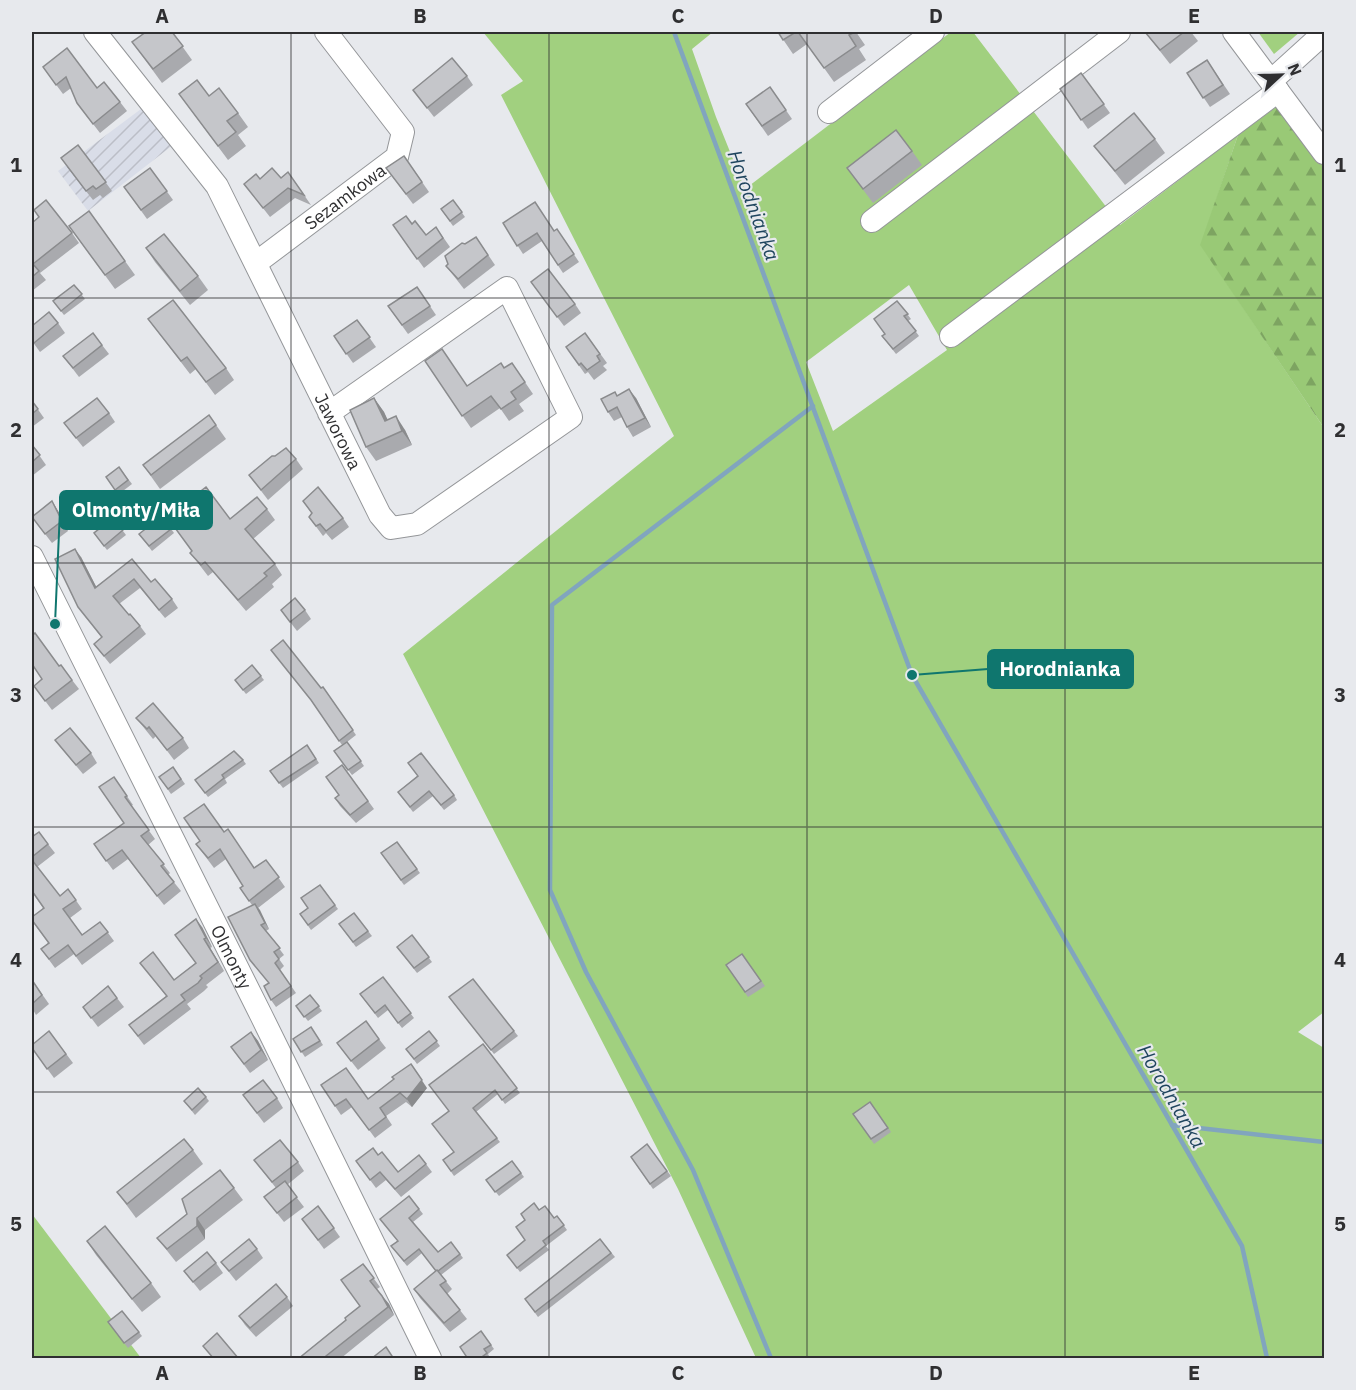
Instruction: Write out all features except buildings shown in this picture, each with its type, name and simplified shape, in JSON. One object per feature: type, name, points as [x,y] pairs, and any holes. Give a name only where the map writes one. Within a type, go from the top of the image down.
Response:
[{"type":"street","name":"Jaworowa","points":[[95,32],[217,186],[380,515],[391,528],[417,524],[571,417],[507,288],[329,412]]},
{"type":"street","name":"Sezamkowa","points":[[256,263],[397,157],[403,132],[326,32]]},
{"type":"street","points":[[829,112],[933,32]]},
{"type":"street","points":[[872,221],[1119,32]]},
{"type":"street","points":[[1234,32],[1324,153]]},
{"type":"street","points":[[951,336],[1275,86],[1324,33]]},
{"type":"street","name":"Olmonty","points":[[32,557],[39,590],[430,1359]]},
{"type":"shaded area","points":[[145,106],[173,145],[88,211],[58,171]]},
{"type":"green space","points":[[483,32],[713,32],[692,49],[745,189],[951,32],[973,32],[1120,225],[1238,135],[1201,245],[1324,428],[1324,1012],[1298,1032],[1324,1048],[1324,1358],[756,1358],[678,1189],[403,654],[674,436],[501,95],[523,81]],"holes":[[[909,285],[947,350],[833,431],[806,362]]]},
{"type":"green space","points":[[1258,32],[1300,32],[1274,54]]},
{"type":"green space","points":[[1280,104],[1324,164],[1324,428],[1200,245],[1238,135]]},
{"type":"green space","points":[[32,1214],[141,1358],[32,1358]]},
{"type":"waterway","name":"Horodnianka","points":[[674,32],[912,675],[1242,1246],[1267,1358]]},
{"type":"waterway","points":[[771,1358],[693,1170],[586,972],[550,890],[552,605],[813,406]]},
{"type":"waterway","points":[[1172,1125],[1324,1142]]},
{"type":"place","name":"Olmonty/Miła","points":[[55,624]]},
{"type":"place","name":"Horodnianka","points":[[912,675]]}]
